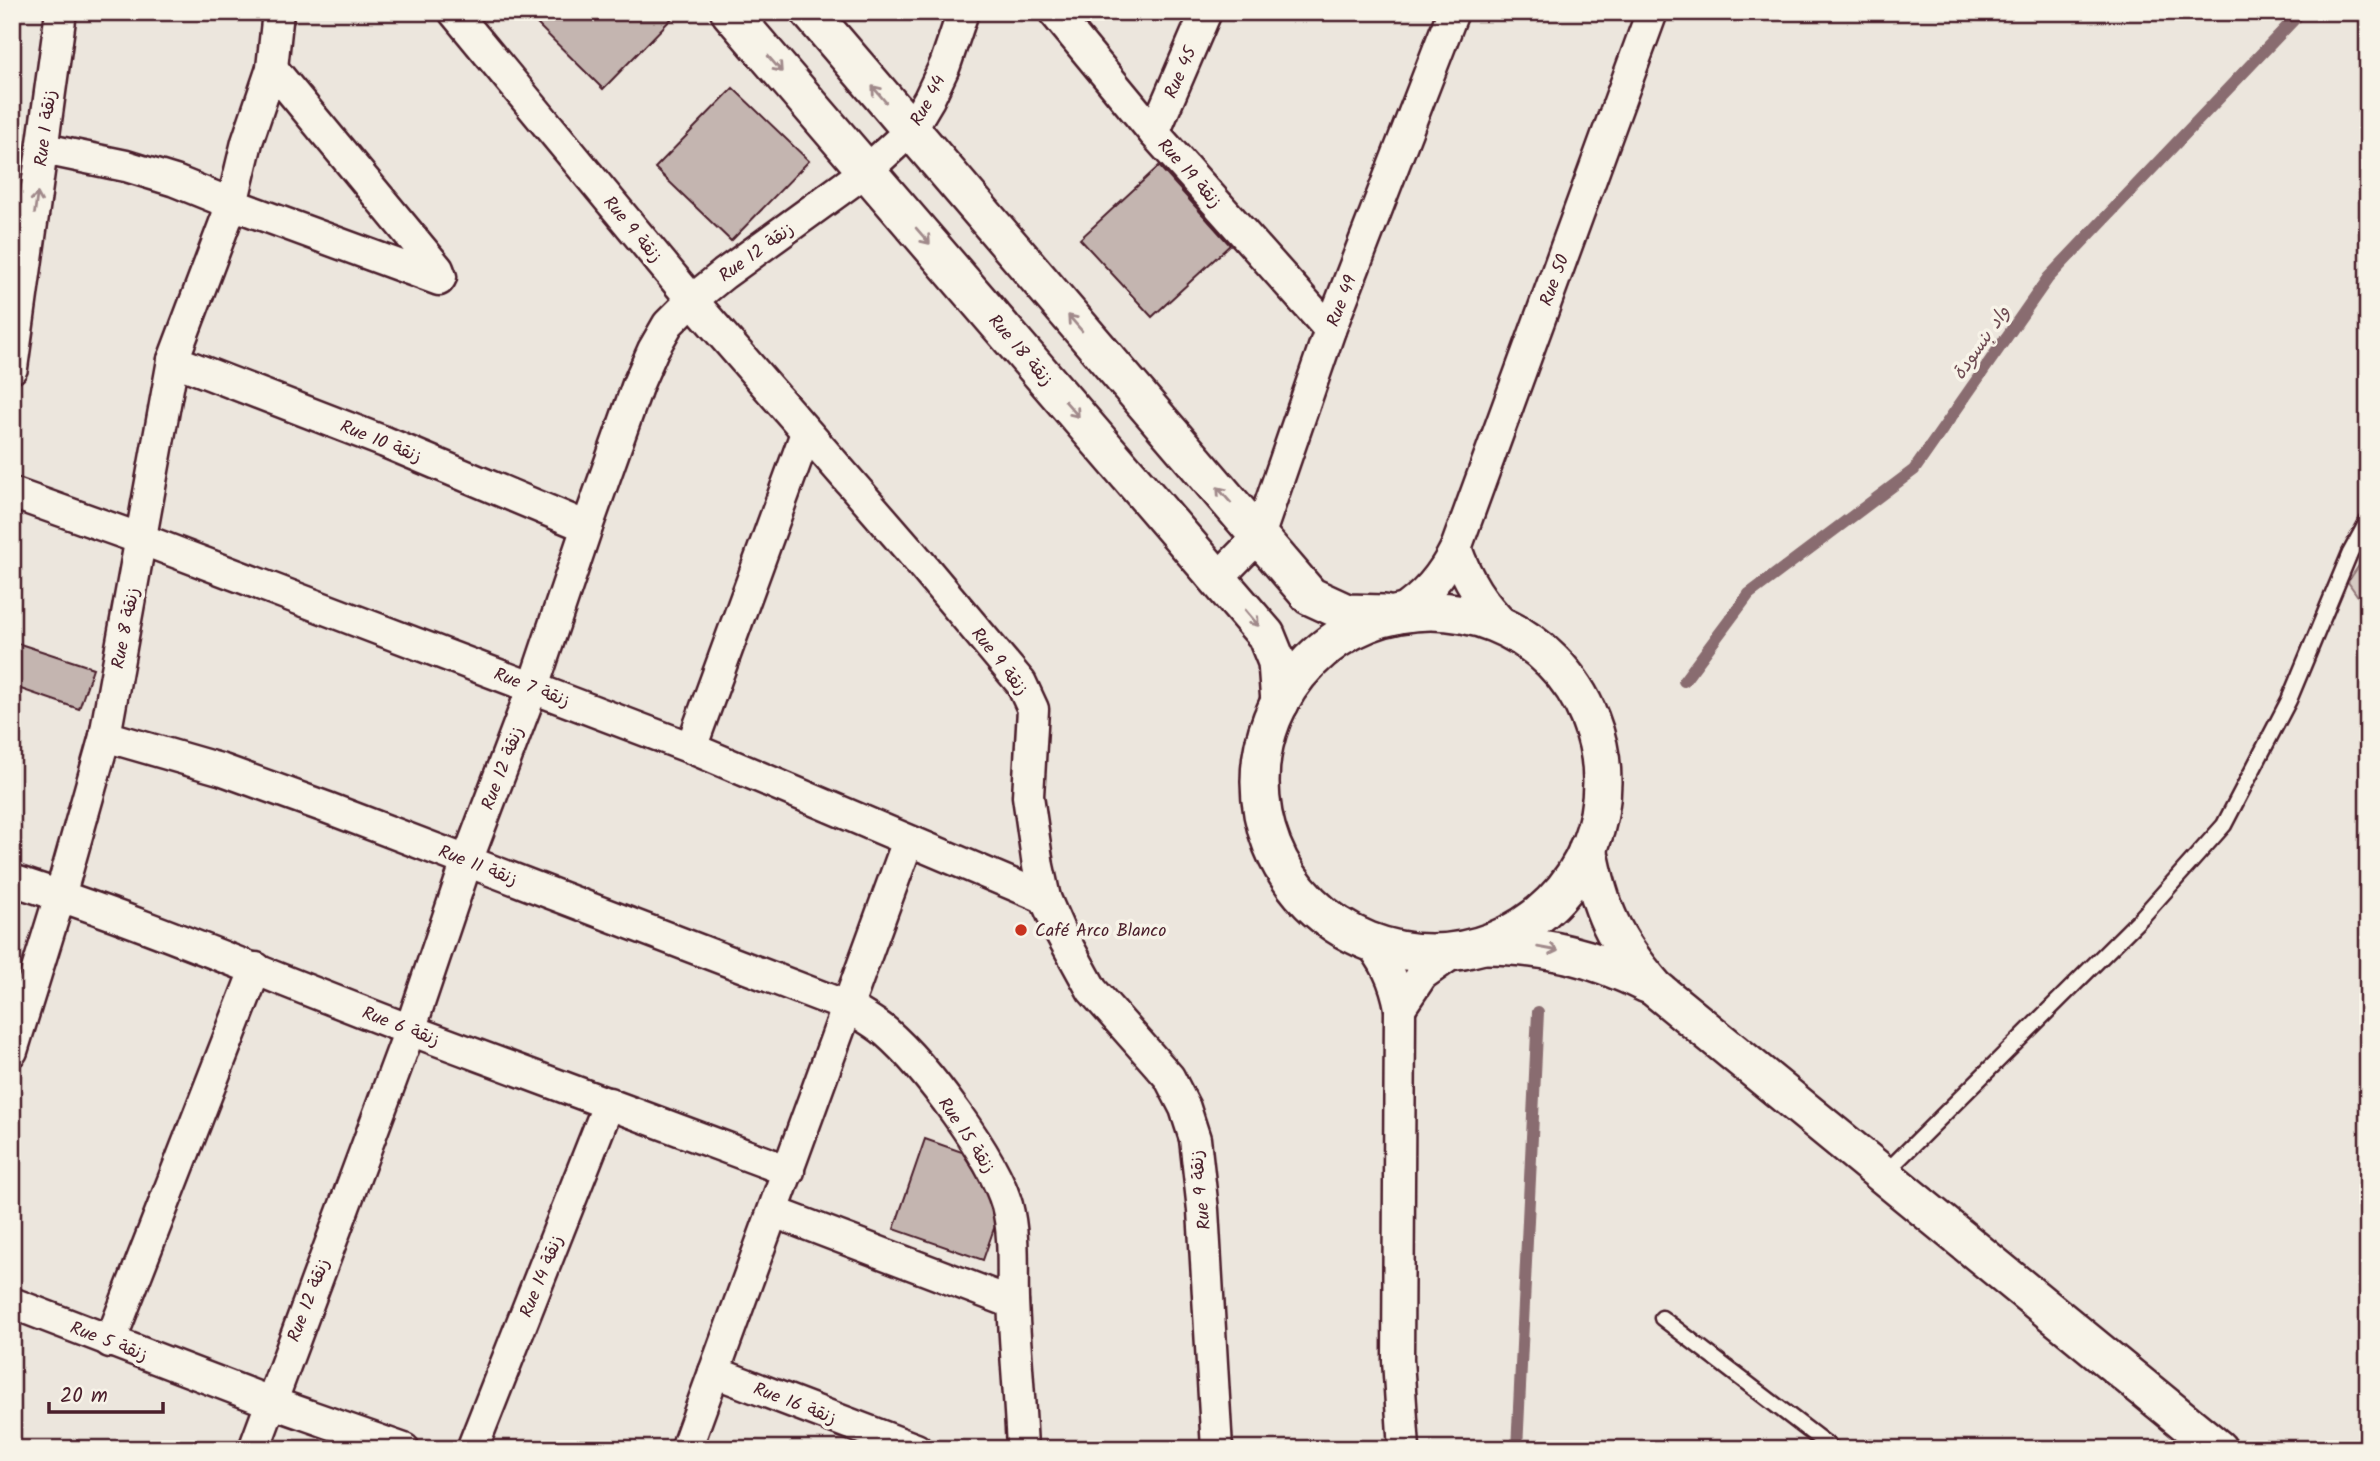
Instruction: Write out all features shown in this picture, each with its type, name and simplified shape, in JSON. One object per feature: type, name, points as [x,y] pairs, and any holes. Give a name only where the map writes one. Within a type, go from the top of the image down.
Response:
[{"type":"street","name":"Rue 1 زنقة","points":[[12,368],[61,12]]},
{"type":"street","name":"Rue 8 زنقة","points":[[12,1051],[60,896],[105,736],[173,360],[232,204],[247,142],[272,68],[278,12]]},
{"type":"street","name":"Rue 9 زنقة","points":[[454,12],[692,300],[920,562],[1021,683],[1029,697],[1033,709],[1033,728],[1028,796],[1045,898],[1092,990],[1169,1077],[1185,1108],[1195,1139],[1203,1210],[1217,1449]]},
{"type":"street","name":"Rue 18 زنقة","points":[[730,12],[1266,635],[1277,663],[1280,703]]},
{"type":"street","points":[[810,12],[1310,596],[1346,614],[1448,610],[1506,626]]},
{"type":"street","name":"Rue 44","points":[[866,171],[910,131],[945,65],[963,12]]},
{"type":"street","name":"Rue 19 زنقة","points":[[1054,12],[1154,133],[1330,330]]},
{"type":"street","name":"Rue 45","points":[[1154,133],[1206,12]]},
{"type":"street","name":"Rue 49","points":[[1218,578],[1259,536],[1330,330],[1453,12]]},
{"type":"street","name":"Rue 50","points":[[1394,614],[1417,601],[1432,587],[1446,569],[1456,548],[1652,12]]},
{"type":"street","points":[[44,149],[126,166],[174,181],[437,281],[441,278],[438,269],[272,68]]},
{"type":"street","name":"Rue 12 زنقة","points":[[254,1449],[410,1030],[467,861],[533,687],[587,527],[638,384],[653,350],[668,324],[692,300],[866,171]]},
{"type":"street","name":"Rue 10 زنقة","points":[[173,360],[385,442],[587,527]]},
{"type":"street","points":[[691,748],[806,433]]},
{"type":"street","name":"Rue 7 زنقة","points":[[12,493],[141,538],[691,748],[1045,898]]},
{"type":"street","points":[[1400,1008],[1422,975],[1466,949],[1505,937],[1550,907],[1583,864],[1601,812],[1602,757],[1585,706],[1554,661],[1506,626],[1488,609],[1473,589],[1456,548]]},
{"type":"street","points":[[1394,614],[1335,638],[1292,679],[1265,732],[1258,790],[1272,848],[1304,898],[1347,932],[1398,950],[1525,945],[1570,953],[1613,968],[1655,988]]},
{"type":"street","name":"Rue 11 زنقة","points":[[105,736],[223,770],[846,1006]]},
{"type":"street","points":[[686,1449],[908,841]]},
{"type":"street","points":[[1588,848],[1595,887],[1609,923],[1629,958],[1655,988],[2218,1449]]},
{"type":"street","name":"Rue 6 زنقة","points":[[12,880],[256,968],[410,1030],[789,1171]]},
{"type":"street","points":[[1367,939],[1389,970],[1400,1008],[1398,1360],[1404,1449]]},
{"type":"street","points":[[110,1342],[256,968]]},
{"type":"street","name":"Rue 15 زنقة","points":[[846,1006],[886,1032],[910,1055],[960,1120],[997,1180],[1007,1205],[1012,1227],[1013,1303],[1022,1449]]},
{"type":"street","name":"Rue 14 زنقة","points":[[472,1449],[610,1103]]},
{"type":"street","points":[[774,1212],[1013,1303]]},
{"type":"street","name":"Rue 5 زنقة","points":[[12,1303],[270,1402],[404,1449]]},
{"type":"street","name":"Rue 16 زنقة","points":[[714,1372],[916,1449]]},
{"type":"lane","points":[[1883,1175],[2142,917],[2224,825],[2289,700],[2350,553],[2368,520]]},
{"type":"lane","points":[[1662,1318],[1833,1449]]},
{"type":"shaded area","points":[[2368,552],[2368,611],[2348,582]]},
{"type":"building","points":[[525,12],[678,12],[603,89]]},
{"type":"building","points":[[733,88],[809,161],[731,241],[655,168]]},
{"type":"building","points":[[1159,166],[1230,245],[1152,317],[1080,239]]},
{"type":"building","points":[[17,643],[93,668],[79,709],[12,686],[12,658]]},
{"type":"building","points":[[925,1139],[962,1152],[1000,1211],[983,1260],[894,1229]]},
{"type":"waterway","name":"واد بنسودة","points":[[1684,681],[1749,594],[1914,470],[2048,278],[2301,12]]},
{"type":"waterway","points":[[1517,1449],[1538,1012]]},
{"type":"place","name":"Café Arco Blanco","points":[[1021,930]]}]
